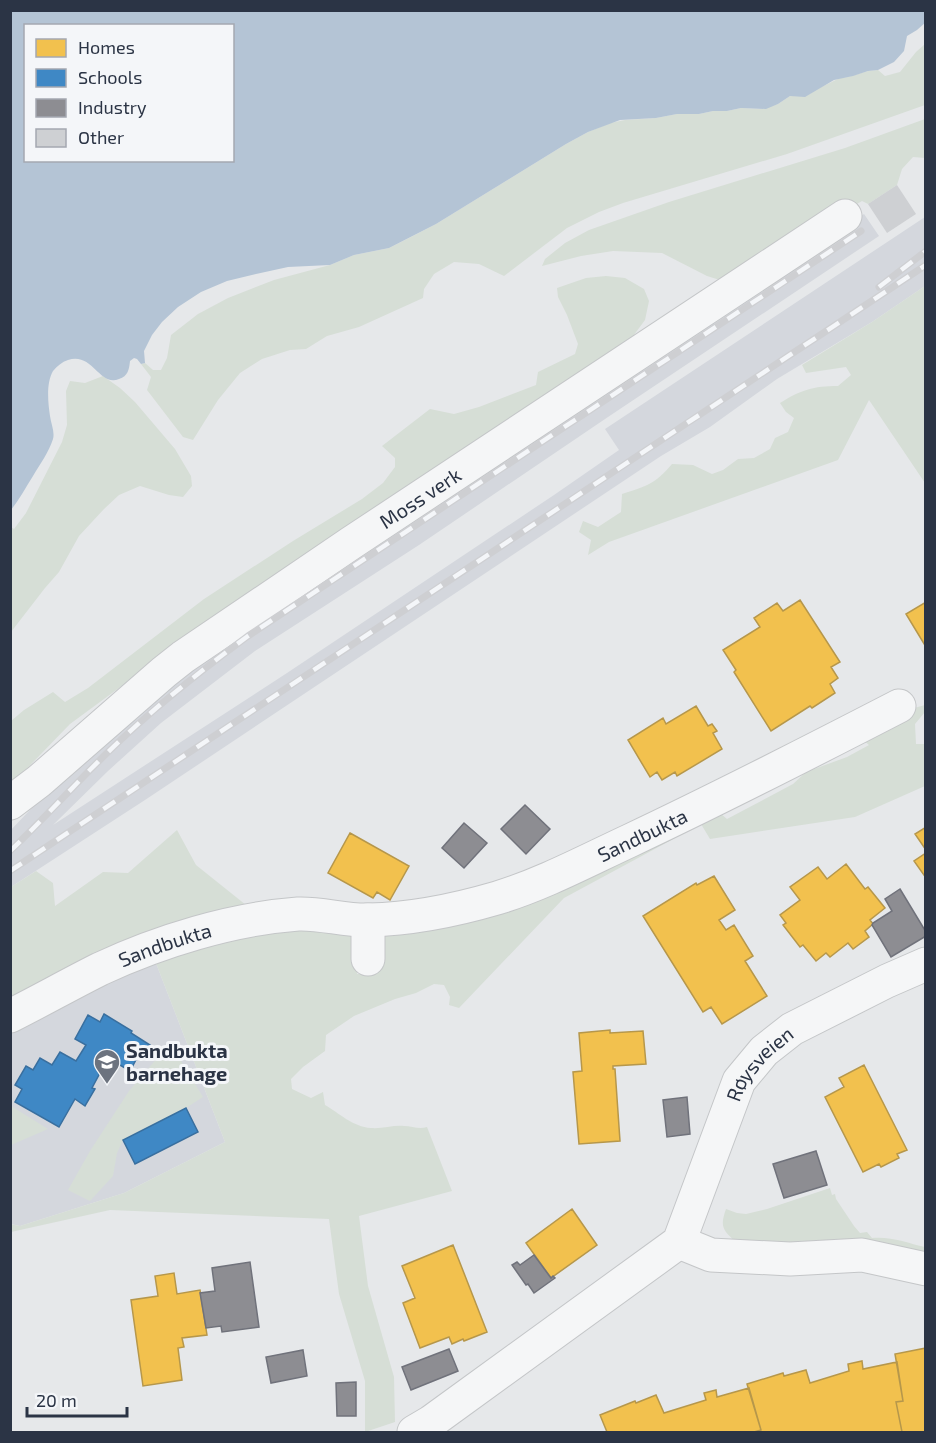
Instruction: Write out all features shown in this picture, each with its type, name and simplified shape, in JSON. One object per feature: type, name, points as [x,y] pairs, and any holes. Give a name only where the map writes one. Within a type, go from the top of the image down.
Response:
[{"type":"street","name":"Moss verk","points":[[10,803],[39,781],[183,657],[845,216]]},
{"type":"street","name":"Sandbukta","points":[[10,1016],[100,969],[165,943],[213,928],[300,914],[368,920],[413,916],[454,909],[533,886],[653,830],[899,705]]},
{"type":"street","points":[[368,920],[368,959]]},
{"type":"street","name":"Røysveien","points":[[679,1242],[739,1081],[764,1051],[792,1029],[926,964]]},
{"type":"street","points":[[414,1432],[679,1242],[711,1255],[790,1259],[862,1255],[926,1269]]},
{"type":"shaded area","points":[[925,44],[925,105],[787,154],[599,212],[567,228],[504,276],[479,264],[454,262],[434,274],[424,289],[423,298],[359,327],[327,336],[306,349],[290,350],[262,359],[240,373],[218,400],[193,440],[183,437],[147,390],[151,377],[141,364],[145,363],[153,370],[161,370],[167,358],[171,335],[198,314],[228,298],[274,280],[330,265],[354,255],[389,248],[436,224],[588,132],[625,120],[741,108],[762,109],[778,104],[790,96],[810,94],[840,78],[878,70],[885,76],[900,72]]},
{"type":"shaded area","points":[[925,119],[925,158],[913,157],[902,169],[897,185],[868,204],[862,201],[738,276],[723,281],[707,276],[662,253],[613,251],[542,266],[545,259],[565,243],[589,230],[669,202],[845,148]]},
{"type":"shaded area","points":[[864,214],[879,236],[419,545],[255,651],[161,723],[53,825],[287,673],[619,450],[605,429],[925,217],[925,286],[872,322],[777,379],[710,427],[661,456],[11,887],[10,831],[46,793],[164,685],[301,586]]},
{"type":"shaded area","points":[[606,276],[625,278],[644,289],[649,301],[645,320],[625,347],[225,610],[70,724],[11,785],[11,721],[53,692],[65,702],[88,688],[204,599],[362,499],[383,483],[395,467],[395,458],[382,446],[430,409],[454,414],[536,385],[538,372],[575,354],[578,344],[558,297],[557,288],[586,278]]},
{"type":"shaded area","points":[[925,286],[925,483],[869,400],[838,460],[609,542],[588,555],[591,540],[579,532],[583,521],[598,527],[621,512],[622,494],[650,484],[672,464],[693,465],[712,474],[723,470],[738,459],[754,458],[770,449],[775,438],[788,432],[794,418],[780,403],[808,390],[838,386],[851,375],[846,367],[806,373],[802,365]]},
{"type":"shaded area","points":[[103,376],[135,402],[175,449],[191,476],[192,486],[183,497],[140,486],[119,495],[79,536],[59,572],[11,632],[11,527],[14,529],[26,513],[62,442],[67,425],[66,391],[70,381],[85,383]]},
{"type":"shaded area","points":[[925,705],[925,712],[915,724],[916,744],[925,744],[925,786],[855,817],[710,839],[701,824],[564,898],[459,1008],[449,1005],[450,997],[444,985],[434,984],[354,1016],[326,1035],[325,1051],[291,1079],[292,1089],[311,1098],[323,1092],[325,1105],[358,1125],[375,1128],[427,1127],[452,1191],[359,1216],[368,1286],[394,1377],[395,1422],[365,1432],[365,1381],[339,1294],[329,1219],[110,1210],[11,1232],[10,1224],[20,1226],[124,1193],[225,1142],[154,958],[268,926],[348,930],[356,951],[357,974],[379,972],[380,936],[721,814],[727,819],[793,784],[806,772],[847,757],[869,745],[863,740],[896,713]]},
{"type":"shaded area","points":[[177,830],[196,865],[251,909],[11,1004],[11,887],[36,871],[53,883],[55,906],[103,872],[128,873]]},
{"type":"shaded area","name":"Sandbukta barnehage","points":[[154,958],[225,1142],[124,1193],[20,1226],[11,1224],[10,1027]]},
{"type":"shaded area","points":[[170,1043],[203,1097],[123,1140],[117,1153],[113,1176],[90,1201],[68,1190],[129,1091]]},
{"type":"shaded area","points":[[11,1106],[48,1129],[11,1145]]},
{"type":"shaded area","points":[[830,1188],[832,1195],[835,1194],[836,1199],[860,1233],[867,1232],[872,1238],[892,1239],[925,1247],[925,1255],[736,1242],[724,1227],[726,1209],[746,1214]]},
{"type":"water","points":[[11,10],[925,10],[926,22],[907,36],[904,51],[894,62],[878,70],[834,80],[805,97],[790,96],[766,109],[741,108],[699,114],[620,120],[588,132],[566,144],[436,224],[389,248],[354,255],[330,265],[288,267],[256,274],[227,281],[201,292],[178,307],[162,322],[144,351],[145,363],[141,364],[134,358],[130,361],[128,372],[122,378],[112,380],[106,378],[84,361],[77,359],[64,362],[53,371],[48,387],[53,439],[11,510]]},
{"type":"building: Homes","points":[[800,600],[840,662],[831,667],[838,678],[830,684],[835,693],[771,731],[723,650],[760,627],[754,618],[777,603],[783,611]]},
{"type":"building: Homes","points":[[926,602],[926,647],[906,614]]},
{"type":"building: Homes","points":[[696,706],[708,726],[712,724],[717,731],[713,733],[722,749],[677,776],[675,772],[662,780],[657,772],[650,777],[628,740],[663,718],[666,724]]},
{"type":"building: Homes","points":[[926,827],[926,850],[915,834]]},
{"type":"building: Homes","points":[[350,833],[409,866],[390,900],[377,892],[373,898],[328,873]]},
{"type":"building: Homes","points":[[926,853],[926,878],[914,861]]},
{"type":"building: Homes","points":[[846,864],[865,889],[868,887],[885,908],[870,920],[873,924],[865,931],[869,937],[853,949],[848,943],[830,957],[826,953],[816,961],[803,945],[800,947],[783,925],[786,923],[780,915],[800,900],[790,887],[818,867],[827,879]]},
{"type":"building: Homes","points":[[714,876],[735,910],[719,920],[726,930],[734,925],[753,956],[745,961],[767,996],[722,1024],[711,1007],[703,1012],[643,916],[696,883],[697,885]]},
{"type":"building: Homes","points":[[610,1030],[610,1033],[643,1031],[646,1064],[613,1066],[620,1141],[579,1144],[573,1072],[582,1071],[579,1033]]},
{"type":"building: Homes","points":[[864,1065],[907,1150],[897,1154],[899,1158],[881,1167],[879,1164],[863,1172],[825,1097],[844,1087],[839,1078]]},
{"type":"building: Homes","points":[[572,1209],[597,1245],[551,1278],[526,1243]]},
{"type":"building: Homes","points":[[453,1245],[487,1332],[452,1344],[449,1337],[420,1348],[403,1303],[415,1298],[402,1266]]},
{"type":"building: Homes","points":[[174,1273],[177,1294],[200,1290],[207,1335],[182,1338],[184,1347],[178,1348],[182,1380],[143,1386],[131,1300],[158,1296],[155,1276]]},
{"type":"building: Homes","points":[[926,1348],[926,1432],[902,1432],[896,1402],[903,1401],[895,1354]]},
{"type":"building: Homes","points":[[862,1361],[863,1369],[897,1362],[903,1401],[896,1402],[902,1432],[754,1432],[761,1430],[747,1384],[783,1373],[784,1376],[806,1370],[810,1383],[849,1371],[848,1364]]},
{"type":"building: Homes","points":[[749,1388],[761,1430],[754,1432],[607,1432],[600,1415],[656,1395],[664,1413],[706,1400],[704,1393],[716,1390],[717,1397]]},
{"type":"building: Schools","points":[[104,1014],[150,1045],[141,1060],[137,1058],[130,1071],[108,1058],[85,1106],[75,1099],[59,1127],[15,1102],[22,1089],[15,1085],[26,1066],[33,1070],[40,1058],[52,1065],[60,1052],[76,1061],[86,1045],[75,1039],[88,1015],[100,1022]]},
{"type":"building: Schools","points":[[186,1108],[198,1132],[135,1164],[123,1140]]},
{"type":"building: Industry","points":[[525,805],[550,829],[526,854],[501,829]]},
{"type":"building: Industry","points":[[464,823],[487,843],[464,868],[442,848]]},
{"type":"building: Industry","points":[[900,889],[926,932],[926,936],[891,957],[872,925],[892,911],[885,899]]},
{"type":"building: Industry","points":[[687,1097],[690,1134],[667,1137],[663,1100]]},
{"type":"building: Industry","points":[[816,1151],[827,1185],[784,1198],[773,1164]]},
{"type":"building: Industry","points":[[534,1255],[551,1278],[553,1276],[555,1278],[534,1293],[512,1265],[517,1262],[520,1265]]},
{"type":"building: Industry","points":[[250,1262],[259,1327],[222,1332],[221,1326],[206,1328],[200,1293],[215,1291],[212,1268]]},
{"type":"building: Industry","points":[[449,1349],[458,1371],[411,1390],[402,1367]]},
{"type":"building: Industry","points":[[303,1350],[307,1376],[271,1383],[266,1357]]},
{"type":"building: Industry","points":[[356,1382],[356,1416],[337,1416],[336,1383]]},
{"type":"building: Other","points":[[897,185],[916,214],[887,233],[868,204]]},
{"type":"railway","points":[[10,851],[124,737],[193,678],[248,636],[861,231]]},
{"type":"railway","points":[[879,287],[926,251]]},
{"type":"railway","points":[[10,871],[926,265]]},
{"type":"place","name":"Sandbukta barnehage","points":[[107,1085]]}]
